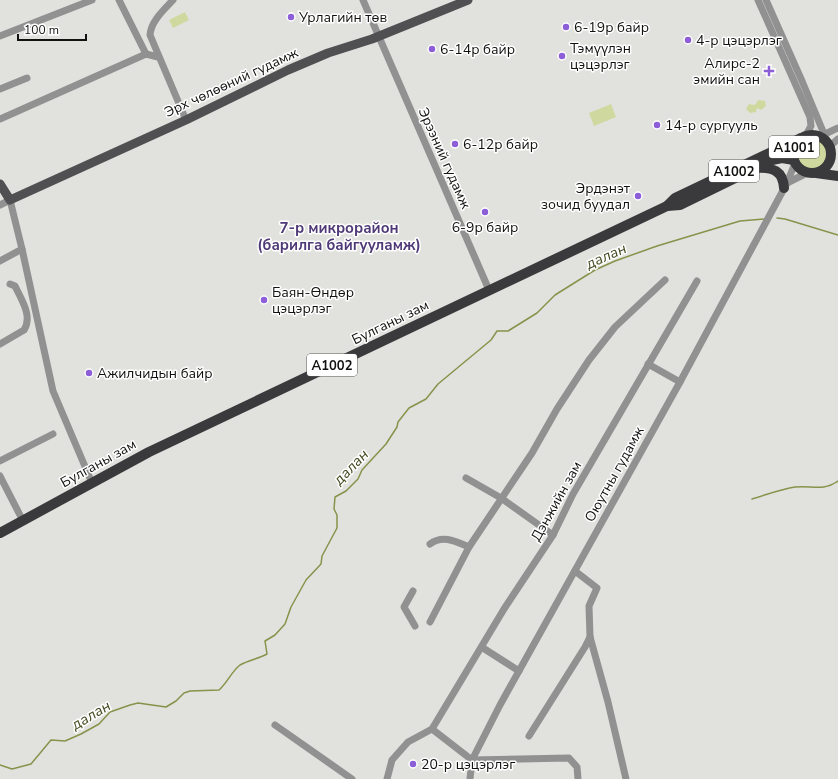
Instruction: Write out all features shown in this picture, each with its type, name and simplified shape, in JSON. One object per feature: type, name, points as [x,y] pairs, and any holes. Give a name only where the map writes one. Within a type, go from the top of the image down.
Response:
[{"type":"highway","name":"A1001","points":[[811,173],[828,165],[830,146],[817,135],[804,136],[793,150],[794,162],[802,170],[811,173],[838,176]]},
{"type":"highway","name":"Булганы зам","points":[[0,533],[149,452],[667,206],[675,198],[804,136]]},
{"type":"highway","name":"Булганы зам","points":[[667,206],[680,205],[776,159],[794,162]]},
{"type":"highway","points":[[755,168],[767,168],[778,171],[784,180],[785,186]]},
{"type":"main road","name":"Эрх чөлөөний гудамж","points":[[10,200],[186,120],[288,70],[328,53],[378,36],[468,0]]},
{"type":"main road","points":[[0,184],[10,200]]},
{"type":"street","points":[[0,36],[92,0]]},
{"type":"street","points":[[119,0],[146,54]]},
{"type":"street","points":[[173,0],[150,28],[152,41],[158,57],[186,120]]},
{"type":"street","name":"Эрээний гудамж","points":[[363,0],[489,290]]},
{"type":"street","points":[[758,0],[810,117],[810,126],[804,136]]},
{"type":"street","points":[[766,0],[830,146]]},
{"type":"street","points":[[0,119],[146,54],[158,57]]},
{"type":"street","points":[[0,89],[27,78]]},
{"type":"street","points":[[830,146],[838,128]]},
{"type":"street","points":[[830,146],[838,139]]},
{"type":"street","name":"Оюутны гудамж","points":[[470,779],[472,760],[519,671],[680,382],[785,186],[794,162]]},
{"type":"street","points":[[785,186],[811,173]]},
{"type":"street","points":[[0,205],[10,200],[53,391],[92,483]]},
{"type":"street","points":[[0,261],[22,250]]},
{"type":"street","points":[[430,622],[470,547],[532,453],[589,360],[615,327],[664,280]]},
{"type":"street","name":"Дэнжийн зам","points":[[432,729],[504,610],[553,535],[573,494],[697,281]]},
{"type":"street","points":[[0,344],[24,330],[27,326],[27,313],[14,286],[10,284]]},
{"type":"street","points":[[648,364],[680,382]]},
{"type":"street","points":[[0,461],[53,434]]},
{"type":"street","points":[[0,476],[23,521]]},
{"type":"street","points":[[466,478],[501,498],[553,535]]},
{"type":"street","points":[[430,544],[444,539],[452,539],[470,547]]},
{"type":"street","points":[[575,571],[597,588],[589,606],[590,637],[608,702],[626,779]]},
{"type":"street","points":[[414,591],[404,607],[415,626]]},
{"type":"street","points":[[529,736],[586,647],[590,637]]},
{"type":"street","points":[[482,648],[519,671]]},
{"type":"street","points":[[275,725],[351,779]]},
{"type":"street","points":[[387,779],[392,760],[408,742],[432,729],[472,760],[569,758],[577,767],[578,779]]},
{"type":"green space","points":[[185,12],[189,20],[173,28],[169,20]]},
{"type":"green space","points":[[758,100],[765,101],[766,106],[761,110],[757,108],[756,112],[750,113],[746,109],[749,104],[755,105]]},
{"type":"green space","points":[[611,104],[616,117],[594,126],[589,113]]},
{"type":"green space","points":[[812,139],[823,143],[827,154],[823,165],[812,169],[801,165],[797,154],[801,143]]},
{"type":"waterway","points":[[777,218],[838,235]]},
{"type":"waterway","name":"далан","points":[[0,765],[12,769],[31,764],[51,740],[65,741],[81,734],[99,724],[110,712],[130,705],[138,703],[166,707],[176,701],[184,693],[190,691],[219,690],[234,670],[240,665],[267,654],[265,641],[275,635],[285,624],[291,607],[306,580],[321,564],[322,556],[337,528],[337,515],[334,509],[335,497],[346,491],[358,479],[362,470],[386,444],[397,427],[398,422],[409,408],[426,399],[438,384],[491,340],[497,331],[508,331],[537,313],[555,295],[595,270],[615,261],[657,246],[740,221],[765,219]]},
{"type":"waterway","points":[[752,499],[790,488],[822,487],[838,481]]},
{"type":"place","name":"Урлагийн төв","points":[[291,17]]},
{"type":"place","name":"6-19р байр","points":[[566,27]]},
{"type":"place","name":"4-р цэцэрлэг","points":[[688,40]]},
{"type":"place","name":"6-14р байр","points":[[432,49]]},
{"type":"place","name":"Тэмүүлэн цэцэрлэг","points":[[562,56]]},
{"type":"place","name":"Aлирс-2 эмийн сан","points":[[769,71]]},
{"type":"place","name":"14-р сургууль","points":[[657,125]]},
{"type":"place","name":"6-12р байр","points":[[455,144]]},
{"type":"place","name":"Эрдэнэт зочид буудал","points":[[638,196]]},
{"type":"place","name":"6-9р байр","points":[[485,212]]},
{"type":"place","name":"Баян-Өндөр цэцэрлэг","points":[[264,300]]},
{"type":"place","name":"Ажилчидын байр","points":[[89,373]]},
{"type":"place","name":"20-р цэцэрлэг","points":[[413,764]]},
{"type":"district","name":"7-р микрорайон (барилга байгууламж)","points":[[339,236]]}]
